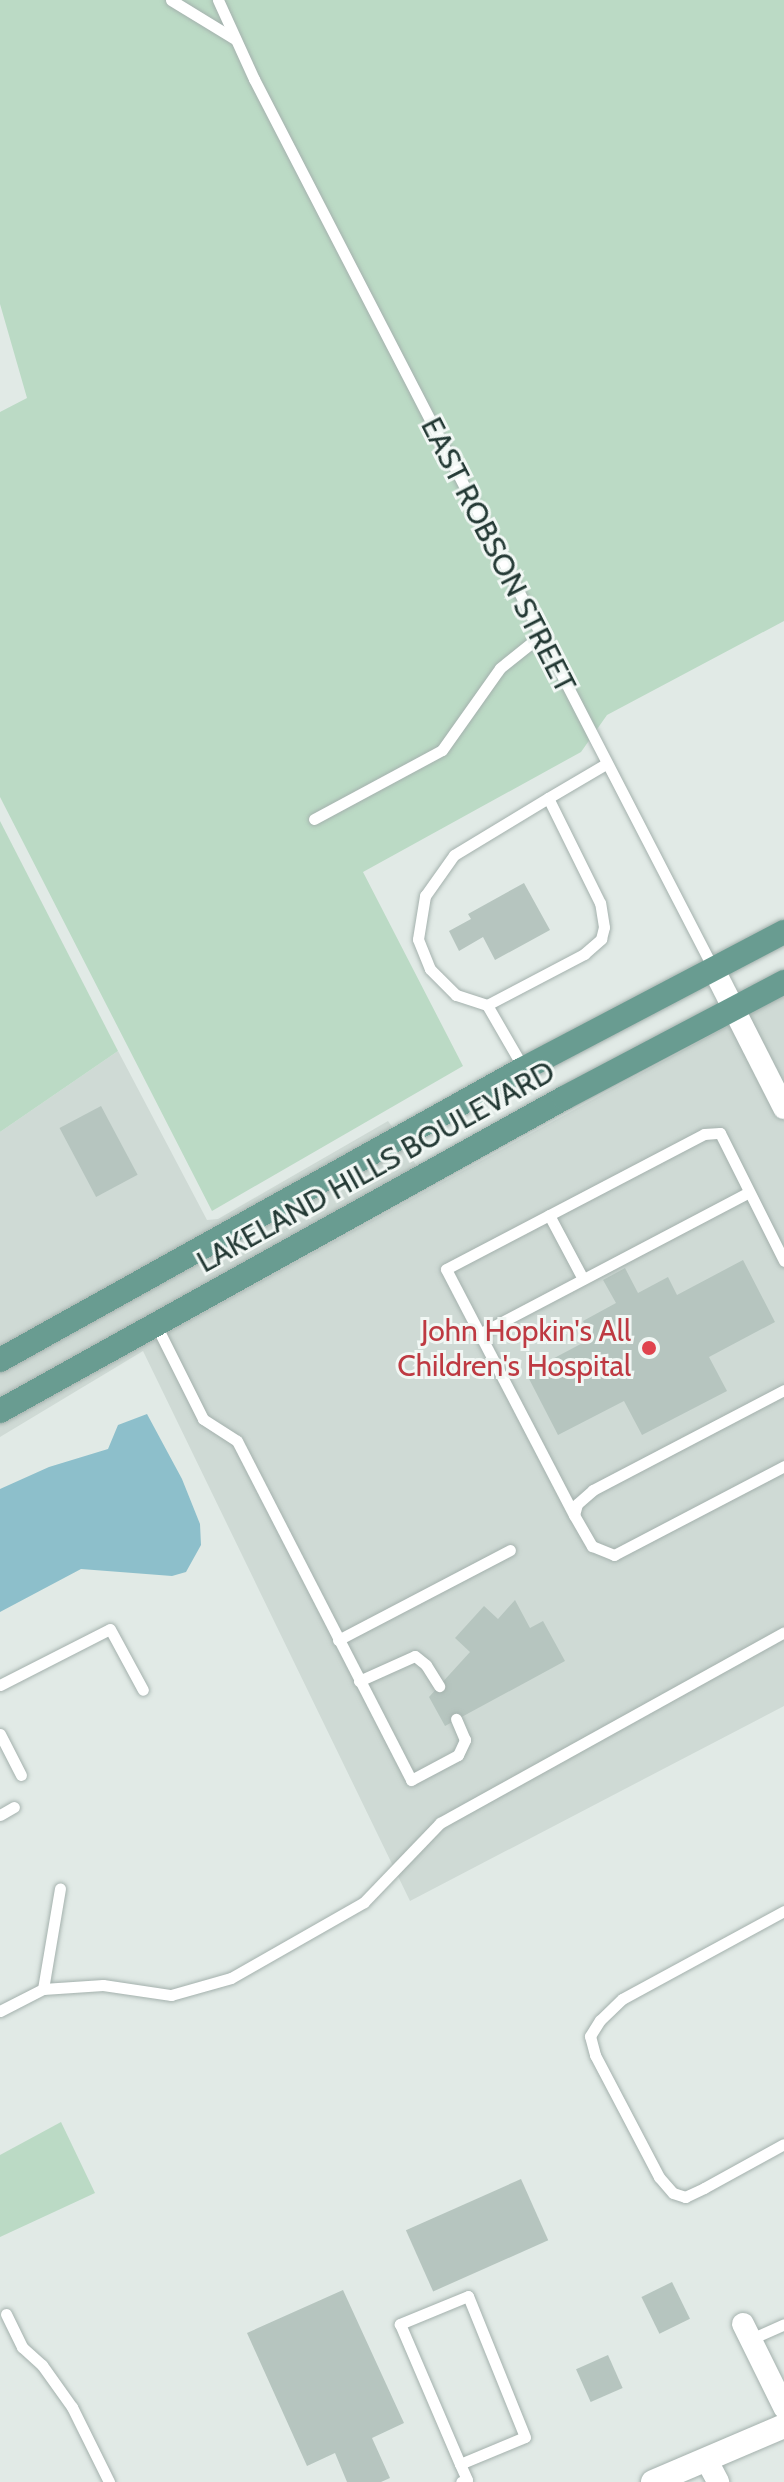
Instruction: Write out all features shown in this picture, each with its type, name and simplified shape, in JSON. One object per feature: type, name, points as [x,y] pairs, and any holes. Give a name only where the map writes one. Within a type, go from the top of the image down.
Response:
[{"type":"main road","name":"LAKELAND HILLS BOULEVARD","points":[[0,1360],[524,1069],[784,932]]},
{"type":"main road","name":"LAKELAND HILLS BOULEVARD","points":[[0,1411],[784,982]]},
{"type":"street","name":"EAST ROBSON STREET","points":[[713,968],[784,1108]]},
{"type":"street","points":[[747,2332],[784,2407]]},
{"type":"street","points":[[653,2482],[784,2426]]},
{"type":"street","points":[[706,2459],[718,2482]]},
{"type":"lane","points":[[171,0],[235,40]]},
{"type":"lane","name":"EAST ROBSON STREET","points":[[218,0],[235,40],[713,968]]},
{"type":"lane","points":[[314,819],[442,750],[500,668],[540,636]]},
{"type":"lane","points":[[524,1069],[487,1005],[456,995],[430,969],[418,939],[425,896],[454,855],[606,764]]},
{"type":"lane","points":[[487,1005],[584,954],[601,939],[604,927],[600,903],[548,798]]},
{"type":"lane","points":[[784,1261],[720,1133],[704,1134],[446,1269],[592,1546],[614,1555],[784,1466]]},
{"type":"lane","points":[[479,1334],[749,1192]]},
{"type":"lane","points":[[549,1215],[583,1279]]},
{"type":"lane","points":[[155,1324],[203,1419],[237,1441],[411,1780],[458,1755],[465,1740],[456,1719]]},
{"type":"lane","points":[[574,1515],[577,1504],[593,1490],[784,1390]]},
{"type":"lane","points":[[338,1640],[510,1550]]},
{"type":"lane","points":[[0,1685],[110,1629],[143,1690]]},
{"type":"lane","points":[[0,2011],[43,1989],[103,1985],[171,1995],[231,1978],[364,1902],[440,1823],[784,1632]]},
{"type":"lane","points":[[359,1681],[415,1656],[426,1665],[439,1686]]},
{"type":"lane","points":[[0,1734],[21,1775]]},
{"type":"lane","points":[[0,1815],[14,1807]]},
{"type":"lane","points":[[43,1989],[60,1888]]},
{"type":"lane","points":[[784,1911],[622,1999],[600,2020],[590,2036],[595,2055],[652,2163],[673,2193],[685,2197],[784,2144]]},
{"type":"lane","points":[[460,2464],[525,2437],[468,2296],[400,2324],[460,2464],[467,2480],[461,2482]]},
{"type":"lane","points":[[6,2314],[22,2347],[42,2365],[72,2407],[109,2482]]},
{"type":"lane","points":[[747,2332],[784,2324]]},
{"type":"shaded area","points":[[784,995],[784,1706],[410,1901],[143,1351],[0,1437],[0,1424]]},
{"type":"shaded area","points":[[118,1051],[207,1220],[218,1219],[388,1121],[393,1128],[0,1347],[0,1132]]},
{"type":"shaded area","points":[[405,1148],[418,1168],[0,1397],[0,1373]]},
{"type":"green space","points":[[0,0],[784,0],[784,621],[607,715],[581,752],[363,872],[463,1066],[212,1211],[0,797],[0,412],[27,398],[0,304]]},
{"type":"green space","points":[[0,821],[118,1051],[0,1132]]},
{"type":"green space","points":[[61,2122],[95,2193],[0,2237],[0,2155]]},
{"type":"water","points":[[147,1414],[182,1479],[200,1524],[201,1545],[186,1572],[172,1576],[81,1569],[0,1612],[0,1489],[49,1467],[108,1449],[118,1425]]},
{"type":"building","points":[[524,883],[550,930],[495,960],[483,937],[459,951],[449,931],[471,919],[468,914]]},
{"type":"building","points":[[101,1106],[138,1175],[96,1197],[60,1128]]},
{"type":"building","points":[[743,1260],[775,1322],[709,1357],[727,1391],[642,1435],[624,1401],[558,1435],[526,1373],[592,1338],[583,1321],[616,1303],[603,1280],[625,1268],[638,1293],[668,1277],[677,1295]]},
{"type":"building","points":[[515,1600],[530,1628],[543,1621],[565,1661],[445,1726],[429,1697],[470,1652],[455,1638],[484,1606],[498,1619]]},
{"type":"building","points":[[521,2179],[548,2240],[433,2291],[406,2230]]},
{"type":"building","points":[[672,2282],[690,2319],[659,2334],[641,2297]]},
{"type":"building","points":[[343,2290],[404,2423],[372,2438],[390,2478],[381,2482],[347,2482],[335,2453],[307,2466],[247,2333]]},
{"type":"building","points":[[608,2355],[623,2388],[591,2402],[576,2369]]},
{"type":"place","name":"John Hopkin's All Children's Hospital","points":[[649,1348]]}]
